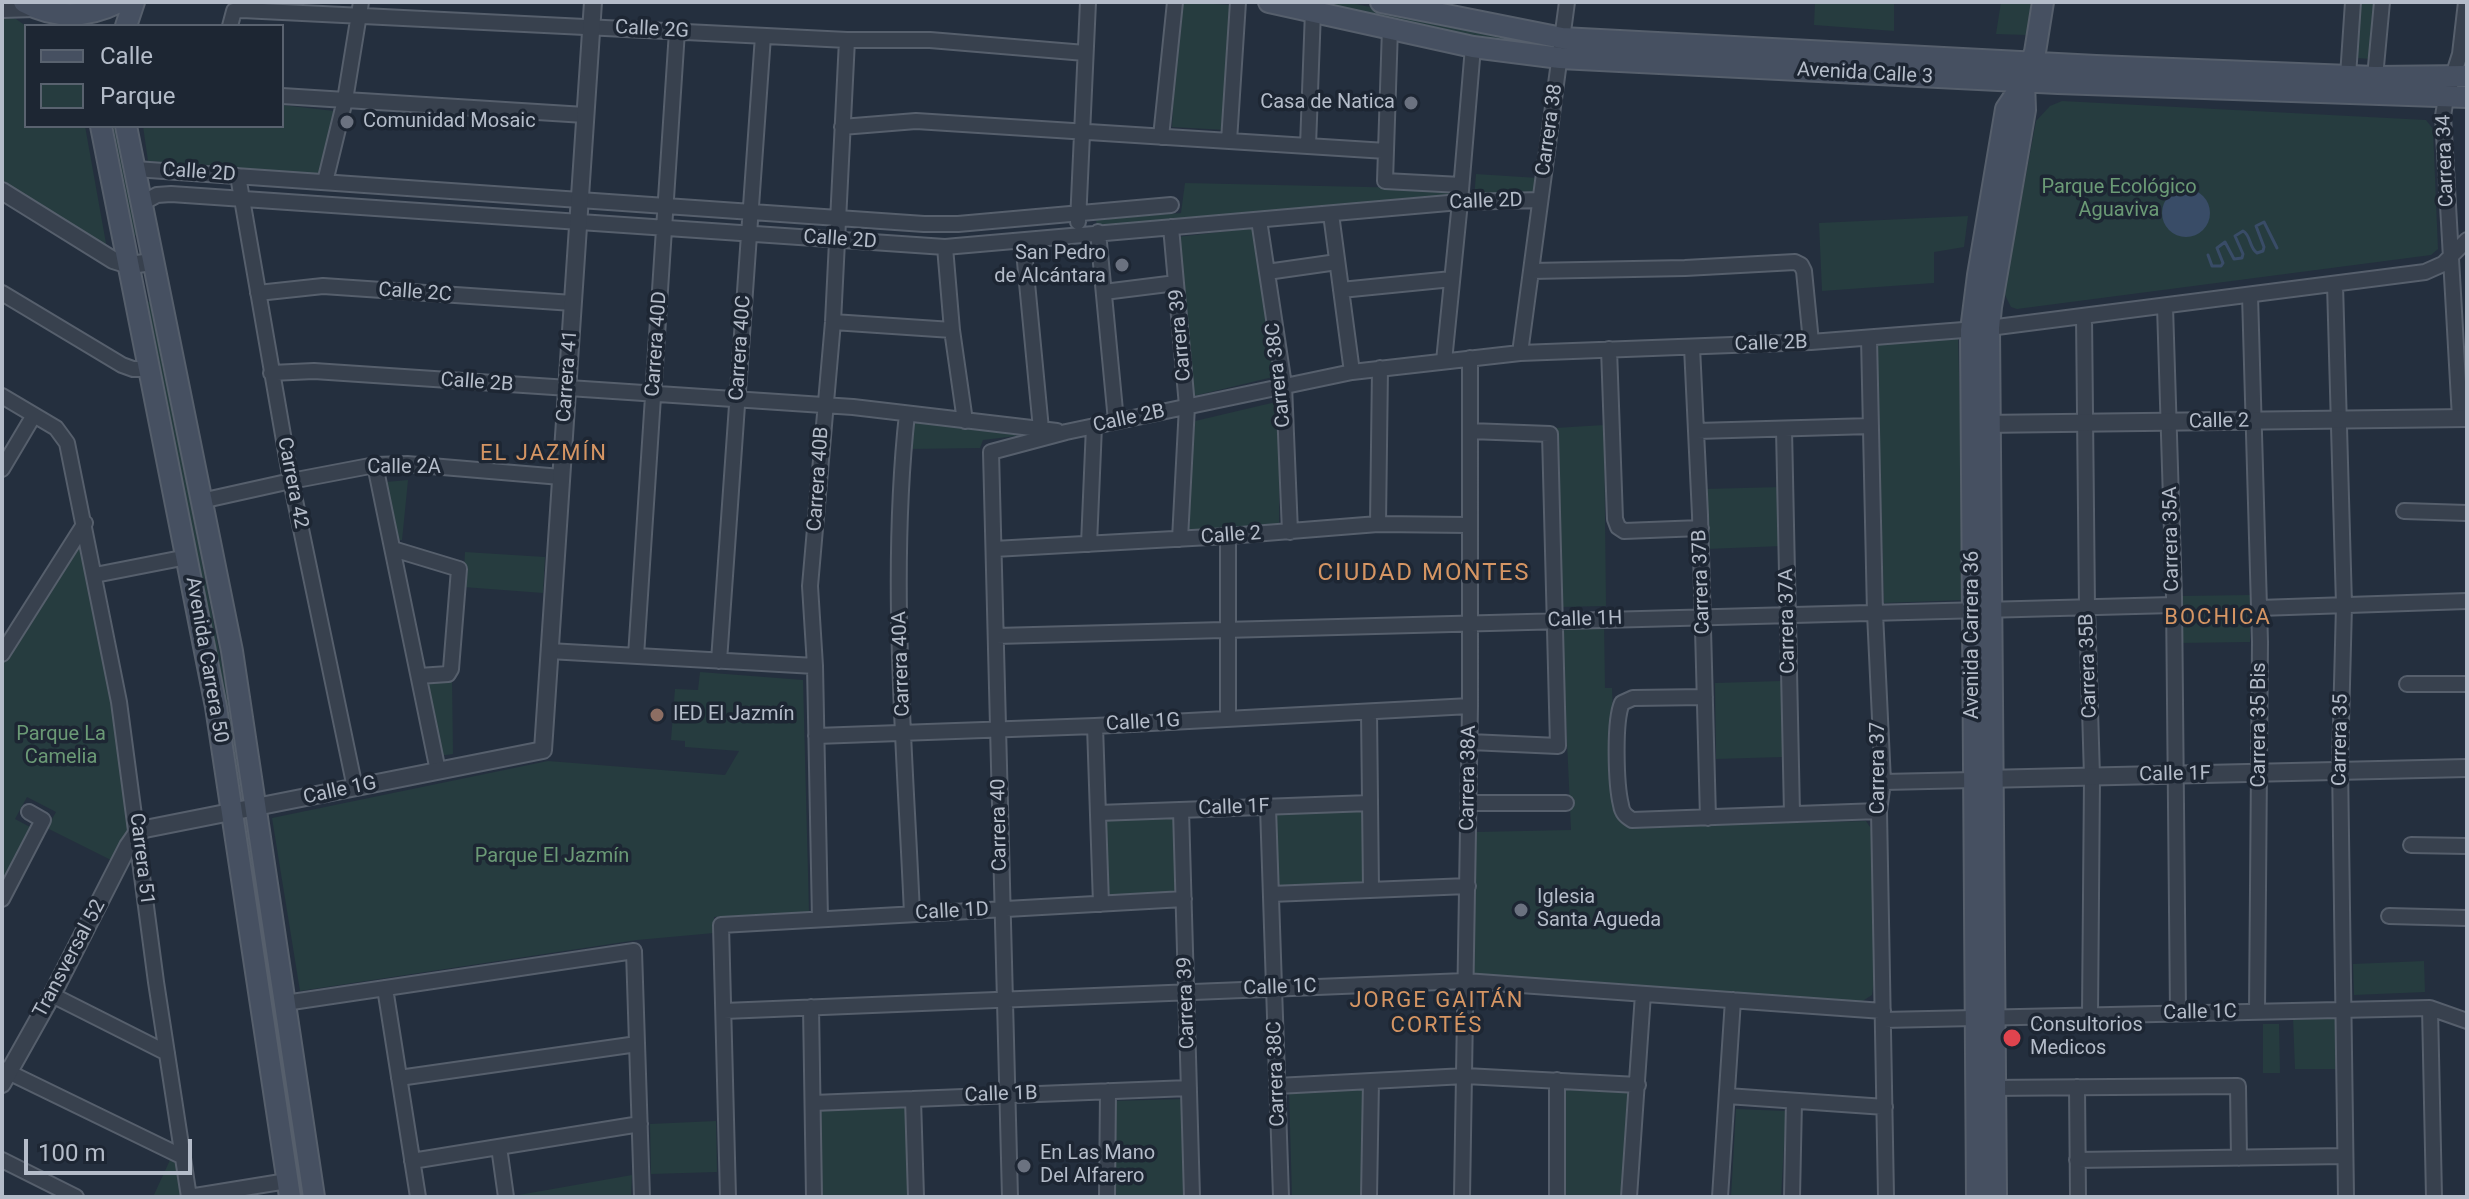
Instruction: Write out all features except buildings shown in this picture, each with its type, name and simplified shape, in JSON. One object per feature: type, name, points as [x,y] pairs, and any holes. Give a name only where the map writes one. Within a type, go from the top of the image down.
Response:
[{"type":"main road","points":[[38,12],[79,15],[119,2]]},
{"type":"main road","points":[[127,24],[134,2]]},
{"type":"main road","name":"Avenida Calle 3","points":[[1269,2],[1473,47],[1561,48],[2287,83],[2446,98],[2467,97]]},
{"type":"main road","name":"Avenida Calle 3","points":[[1381,2],[1561,48]]},
{"type":"main road","name":"Avenida Carrera 36","points":[[1996,1197],[1986,1088],[1980,329],[2001,194],[2006,109],[2028,72],[2043,2]]},
{"type":"main road","name":"Avenida Calle 3","points":[[2287,83],[2348,76],[2461,77]]},
{"type":"main road","name":"Avenida Carrera 50","points":[[101,128],[216,707],[288,1189]]},
{"type":"main road","name":"Avenida Carrera 50","points":[[126,128],[232,651],[314,1197]]},
{"type":"main road","name":"Avenida Carrera 36","points":[[1977,1197],[1986,1088]]},
{"type":"street","name":"Carrera 41","points":[[543,750],[593,2]]},
{"type":"street","points":[[1078,234],[1088,2]]},
{"type":"street","points":[[1161,137],[1175,2]]},
{"type":"street","points":[[1229,141],[1238,2]]},
{"type":"street","name":"Carrera 38","points":[[1520,353],[1567,2]]},
{"type":"street","points":[[2348,76],[2353,2]]},
{"type":"street","points":[[2375,77],[2382,2]]},
{"type":"street","name":"Carrera 34","points":[[2463,418],[2443,123],[2446,98],[2461,77],[2460,54],[2466,2]]},
{"type":"street","points":[[325,182],[345,100],[361,8]]},
{"type":"street","name":"Calle 2G","points":[[231,24],[234,11],[242,10],[361,8],[591,27],[847,40],[930,40],[1085,53]]},
{"type":"street","points":[[2,9],[38,12]]},
{"type":"street","points":[[1308,146],[1313,11]]},
{"type":"street","points":[[842,127],[916,121],[1386,151],[1390,28]]},
{"type":"street","name":"Carrera 40D","points":[[636,656],[677,31]]},
{"type":"street","name":"Carrera 40C","points":[[719,661],[763,36]]},
{"type":"street","name":"Carrera 40B","points":[[820,919],[815,666],[810,586],[833,322],[847,40]]},
{"type":"street","points":[[1444,361],[1473,47]]},
{"type":"street","points":[[284,96],[585,115]]},
{"type":"street","name":"Calle 2D","points":[[1386,151],[1385,181],[1461,185]]},
{"type":"street","name":"Calle 2D","points":[[135,169],[837,219],[958,224],[1171,205]]},
{"type":"street","name":"Carrera 42","points":[[238,176],[291,481],[355,788]]},
{"type":"street","points":[[2,191],[113,260],[129,265],[153,262]]},
{"type":"street","name":"Calle 2D","points":[[142,203],[157,195],[171,194],[945,247],[1460,202],[1540,200]]},
{"type":"street","points":[[1331,214],[1352,372]]},
{"type":"street","name":"Carrera 38C","points":[[1259,220],[1284,385],[1290,532]]},
{"type":"street","name":"Carrera 39","points":[[1171,227],[1187,406],[1180,539]]},
{"type":"street","points":[[1098,232],[1116,421]]},
{"type":"street","name":"Calle 2B","points":[[991,452],[1066,432],[1352,372],[1520,353],[1811,342],[1980,329],[2425,272],[2443,264],[2467,240]]},
{"type":"street","points":[[1023,241],[1041,429]]},
{"type":"street","points":[[945,247],[952,330],[965,421]]},
{"type":"street","points":[[1267,272],[1337,262]]},
{"type":"street","points":[[1531,271],[1795,262],[1804,271],[1811,342]]},
{"type":"street","points":[[1341,290],[1452,279]]},
{"type":"street","points":[[1104,292],[1176,283]]},
{"type":"street","name":"Carrera 35","points":[[2335,284],[2344,605],[2340,771],[2346,1197]]},
{"type":"street","name":"Calle 2C","points":[[258,293],[323,286],[573,303]]},
{"type":"street","points":[[2,293],[122,365],[133,369],[150,369]]},
{"type":"street","name":"Carrera 35 Bis","points":[[2250,295],[2259,608],[2257,1011]]},
{"type":"street","name":"Carrera 35A","points":[[2165,306],[2170,422],[2178,1013]]},
{"type":"street","name":"Carrera 35B","points":[[2084,316],[2092,777],[2090,1015]]},
{"type":"street","points":[[833,322],[952,330]]},
{"type":"street","name":"Carrera 37","points":[[1869,338],[1875,613],[1883,782],[1879,811],[1886,1197]]},
{"type":"street","name":"Carrera 37B","points":[[1692,347],[1701,528],[1708,818]]},
{"type":"street","points":[[1609,349],[1615,519],[1618,527],[1624,531],[1701,528]]},
{"type":"street","name":"Carrera 38A","points":[[1462,1197],[1470,742],[1470,358]]},
{"type":"street","points":[[1378,524],[1380,368]]},
{"type":"street","name":"Calle 2B","points":[[271,373],[314,371],[825,406],[1066,432]]},
{"type":"street","name":"Carrera 51","points":[[2,396],[56,428],[67,443],[119,702],[189,1197]]},
{"type":"street","name":"Carrera 40A","points":[[907,414],[900,585],[912,914]]},
{"type":"street","points":[[2,469],[34,415]]},
{"type":"street","name":"Calle 2","points":[[1981,424],[2463,418]]},
{"type":"street","points":[[1089,544],[1094,426]]},
{"type":"street","points":[[1697,431],[1871,426]]},
{"type":"street","name":"Carrera 37A","points":[[1784,429],[1792,814]]},
{"type":"street","points":[[1470,431],[1550,434],[1558,746],[1470,742]]},
{"type":"street","name":"Carrera 40","points":[[991,452],[1010,1197]]},
{"type":"street","name":"Calle 2A","points":[[201,501],[375,465],[407,464],[561,477]]},
{"type":"street","points":[[375,465],[438,771]]},
{"type":"street","points":[[2404,511],[2467,513]]},
{"type":"street","points":[[2,654],[85,523]]},
{"type":"street","name":"Calle 2","points":[[994,549],[1378,524],[1469,525]]},
{"type":"street","points":[[1228,536],[1228,719]]},
{"type":"street","points":[[393,549],[459,569],[451,669],[444,676],[419,676]]},
{"type":"street","points":[[95,575],[187,557]]},
{"type":"street","points":[[2259,608],[2467,601]]},
{"type":"street","name":"Calle 1H","points":[[996,636],[2173,605]]},
{"type":"street","points":[[549,651],[815,666]]},
{"type":"street","points":[[2407,684],[2467,684]]},
{"type":"street","points":[[1705,697],[1633,698],[1622,703],[1618,712],[1617,747],[1621,806],[1625,816],[1632,820],[1879,811]]},
{"type":"street","name":"Calle 1G","points":[[816,736],[1095,726],[1470,706]]},
{"type":"street","points":[[1369,712],[1371,890]]},
{"type":"street","points":[[1095,726],[1101,904]]},
{"type":"street","name":"Calle 1G","points":[[137,833],[543,750]]},
{"type":"street","name":"Calle 1F","points":[[1883,782],[2467,768]]},
{"type":"street","name":"Calle 1F","points":[[1098,813],[1370,803]]},
{"type":"street","points":[[1468,803],[1566,803]]},
{"type":"street","name":"Carrera 38C","points":[[1268,807],[1281,1197]]},
{"type":"street","name":"Carrera 39","points":[[1181,810],[1192,1197]]},
{"type":"street","points":[[2,899],[43,820],[29,812]]},
{"type":"street","name":"Transversal 52","points":[[4,1075],[52,995],[137,833]]},
{"type":"street","points":[[2411,845],[2467,846]]},
{"type":"street","points":[[1271,894],[1468,886]]},
{"type":"street","name":"Calle 1D","points":[[724,1011],[721,925],[1184,899]]},
{"type":"street","points":[[2389,916],[2467,918]]},
{"type":"street","points":[[285,1003],[634,951],[642,1197]]},
{"type":"street","name":"Calle 1C","points":[[724,1011],[1465,981],[1733,1000],[1883,1015],[1985,1018],[2430,1008],[2467,1021]]},
{"type":"street","points":[[385,988],[418,1197]]},
{"type":"street","points":[[1629,1197],[1643,994]]},
{"type":"street","points":[[52,995],[167,1053]]},
{"type":"street","points":[[1720,1197],[1733,1000]]},
{"type":"street","points":[[811,1007],[814,1197]]},
{"type":"street","points":[[2430,1008],[2434,1197]]},
{"type":"street","points":[[724,1011],[728,1197]]},
{"type":"street","points":[[399,1078],[637,1044]]},
{"type":"street","points":[[4,1075],[183,1157]]},
{"type":"street","points":[[1277,1086],[1465,1076],[1638,1085]]},
{"type":"street","points":[[1557,1080],[1557,1197]]},
{"type":"street","points":[[1369,1197],[1371,1081]]},
{"type":"street","points":[[1986,1088],[2238,1086],[2239,1158]]},
{"type":"street","points":[[2077,1087],[2078,1197]]},
{"type":"street","name":"Calle 1B","points":[[813,1103],[1189,1088]]},
{"type":"street","points":[[1107,1197],[1108,1091]]},
{"type":"street","points":[[1727,1096],[1885,1107]]},
{"type":"street","points":[[913,1099],[916,1197]]},
{"type":"street","points":[[1792,1197],[1794,1101]]},
{"type":"street","points":[[412,1161],[640,1124]]},
{"type":"street","points":[[499,1147],[506,1197]]},
{"type":"street","points":[[2077,1160],[2345,1156]]},
{"type":"street","points":[[2,1160],[76,1197]]},
{"type":"street","points":[[189,1197],[288,1189]]},
{"type":"green space","points":[[1178,2],[1232,5],[1226,130],[1172,127]]},
{"type":"green space","points":[[1295,2],[1345,2],[1545,42],[1544,51]]},
{"type":"green space","points":[[1815,2],[1894,2],[1894,31],[1814,25]]},
{"type":"green space","points":[[2001,2],[2032,2],[2027,35],[1996,34]]},
{"type":"green space","points":[[2361,2],[2376,2],[2372,59],[2357,58]]},
{"type":"green space","points":[[2,17],[16,19],[24,25],[24,128],[85,128],[107,249],[2,180]]},
{"type":"green space","name":"Parque Ecológico Aguaviva","points":[[2062,101],[2426,120],[2433,129],[2438,249],[2431,255],[2017,309],[2011,307],[2004,293],[2036,121],[2050,106]]},
{"type":"green space","points":[[284,105],[334,111],[322,176],[148,161],[143,128],[284,128]]},
{"type":"green space","points":[[108,128],[118,128],[139,235],[130,237]]},
{"type":"green space","points":[[1476,174],[1538,178],[1536,195],[1474,199]]},
{"type":"green space","points":[[1185,183],[1458,189],[1458,198],[1097,228],[1096,220],[1181,213]]},
{"type":"green space","points":[[1968,216],[1964,247],[1934,252],[1934,283],[1822,291],[1819,223]]},
{"type":"green space","points":[[1254,228],[1277,376],[1194,396],[1177,237]]},
{"type":"green space","points":[[151,301],[224,676],[242,787],[236,788],[143,303]]},
{"type":"green space","points":[[1958,335],[1965,600],[1884,603],[1876,345]]},
{"type":"green space","points":[[1280,401],[1279,527],[1189,535],[1191,422]]},
{"type":"green space","points":[[912,419],[1013,432],[1016,436],[983,440],[980,448],[910,449]]},
{"type":"green space","points":[[1604,425],[1606,606],[1559,607],[1555,428]]},
{"type":"green space","points":[[408,480],[402,540],[396,540],[386,482]]},
{"type":"green space","points":[[1782,487],[1783,546],[1706,549],[1704,489]]},
{"type":"green space","name":"Parque La Camelia","points":[[79,541],[114,697],[130,825],[113,861],[47,828],[56,812],[27,797],[15,819],[32,828],[2,885],[2,664]]},
{"type":"green space","points":[[465,552],[545,557],[543,593],[463,587]]},
{"type":"green space","points":[[2250,595],[2250,642],[2179,643],[2179,596]]},
{"type":"green space","points":[[1604,620],[1605,688],[1612,688],[1617,811],[1623,822],[1630,827],[1866,821],[1873,836],[1872,995],[1861,1002],[1474,975],[1475,832],[1571,830],[1562,631],[1563,626]]},
{"type":"green space","name":"Parque El Jazmín","points":[[700,672],[803,680],[809,912],[714,917],[714,933],[637,940],[300,991],[272,818],[548,761],[725,775],[739,751],[685,747],[685,741],[671,740],[675,689],[698,690]]},
{"type":"green space","points":[[452,677],[453,754],[439,756],[423,681]]},
{"type":"green space","points":[[1781,681],[1783,757],[1716,759],[1715,683]]},
{"type":"green space","points":[[1362,809],[1363,885],[1276,887],[1275,811]]},
{"type":"green space","points":[[1176,817],[1178,895],[1107,897],[1104,821]]},
{"type":"green space","points":[[250,837],[301,1174],[293,1176],[243,838]]},
{"type":"green space","points":[[2424,961],[2425,992],[2354,995],[2353,964]]},
{"type":"green space","points":[[2336,1016],[2337,1069],[2295,1069],[2293,1017]]},
{"type":"green space","points":[[2263,1024],[2279,1024],[2280,1073],[2263,1073]]},
{"type":"green space","points":[[1562,1088],[1633,1090],[1624,1197],[1563,1197]]},
{"type":"green space","points":[[1365,1089],[1365,1197],[1292,1197],[1289,1091]]},
{"type":"green space","points":[[1186,1099],[1188,1197],[1112,1197],[1110,1101]]},
{"type":"green space","points":[[908,1108],[909,1197],[820,1197],[817,1110]]},
{"type":"green space","points":[[1736,1109],[1786,1111],[1781,1197],[1731,1197]]},
{"type":"green space","points":[[716,1121],[717,1172],[651,1174],[650,1124]]},
{"type":"green space","points":[[170,1160],[179,1165],[183,1197],[153,1197]]},
{"type":"green space","points":[[632,1175],[631,1197],[513,1197],[513,1196]]},
{"type":"water","points":[[2186,189],[2203,196],[2210,213],[2203,230],[2186,237],[2169,230],[2162,213],[2169,196]]},
{"type":"waterway","points":[[2208,255],[2212,266],[2221,266],[2223,263],[2217,248],[2225,242],[2234,259],[2242,258],[2235,236],[2243,231],[2254,251],[2263,251],[2256,226],[2264,222],[2277,248]]},
{"type":"place","name":"Casa de Natica","points":[[1411,103]]},
{"type":"place","name":"Comunidad Mosaic","points":[[347,122]]},
{"type":"place","name":"San Pedro de Alcántara","points":[[1122,265]]},
{"type":"place","name":"IED El Jazmín","points":[[657,715]]},
{"type":"place","name":"Iglesia Santa Agueda","points":[[1521,910]]},
{"type":"place","name":"Consultorios Medicos","points":[[2012,1038]]},
{"type":"place","name":"En Las Mano Del Alfarero","points":[[1024,1166]]},
{"type":"district","name":"EL JAZMÍN","points":[[544,454]]},
{"type":"district","name":"CIUDAD MONTES","points":[[1424,574]]},
{"type":"district","name":"BOCHICA","points":[[2218,618]]},
{"type":"district","name":"JORGE GAITÁN CORTÉS","points":[[1437,1014]]}]
